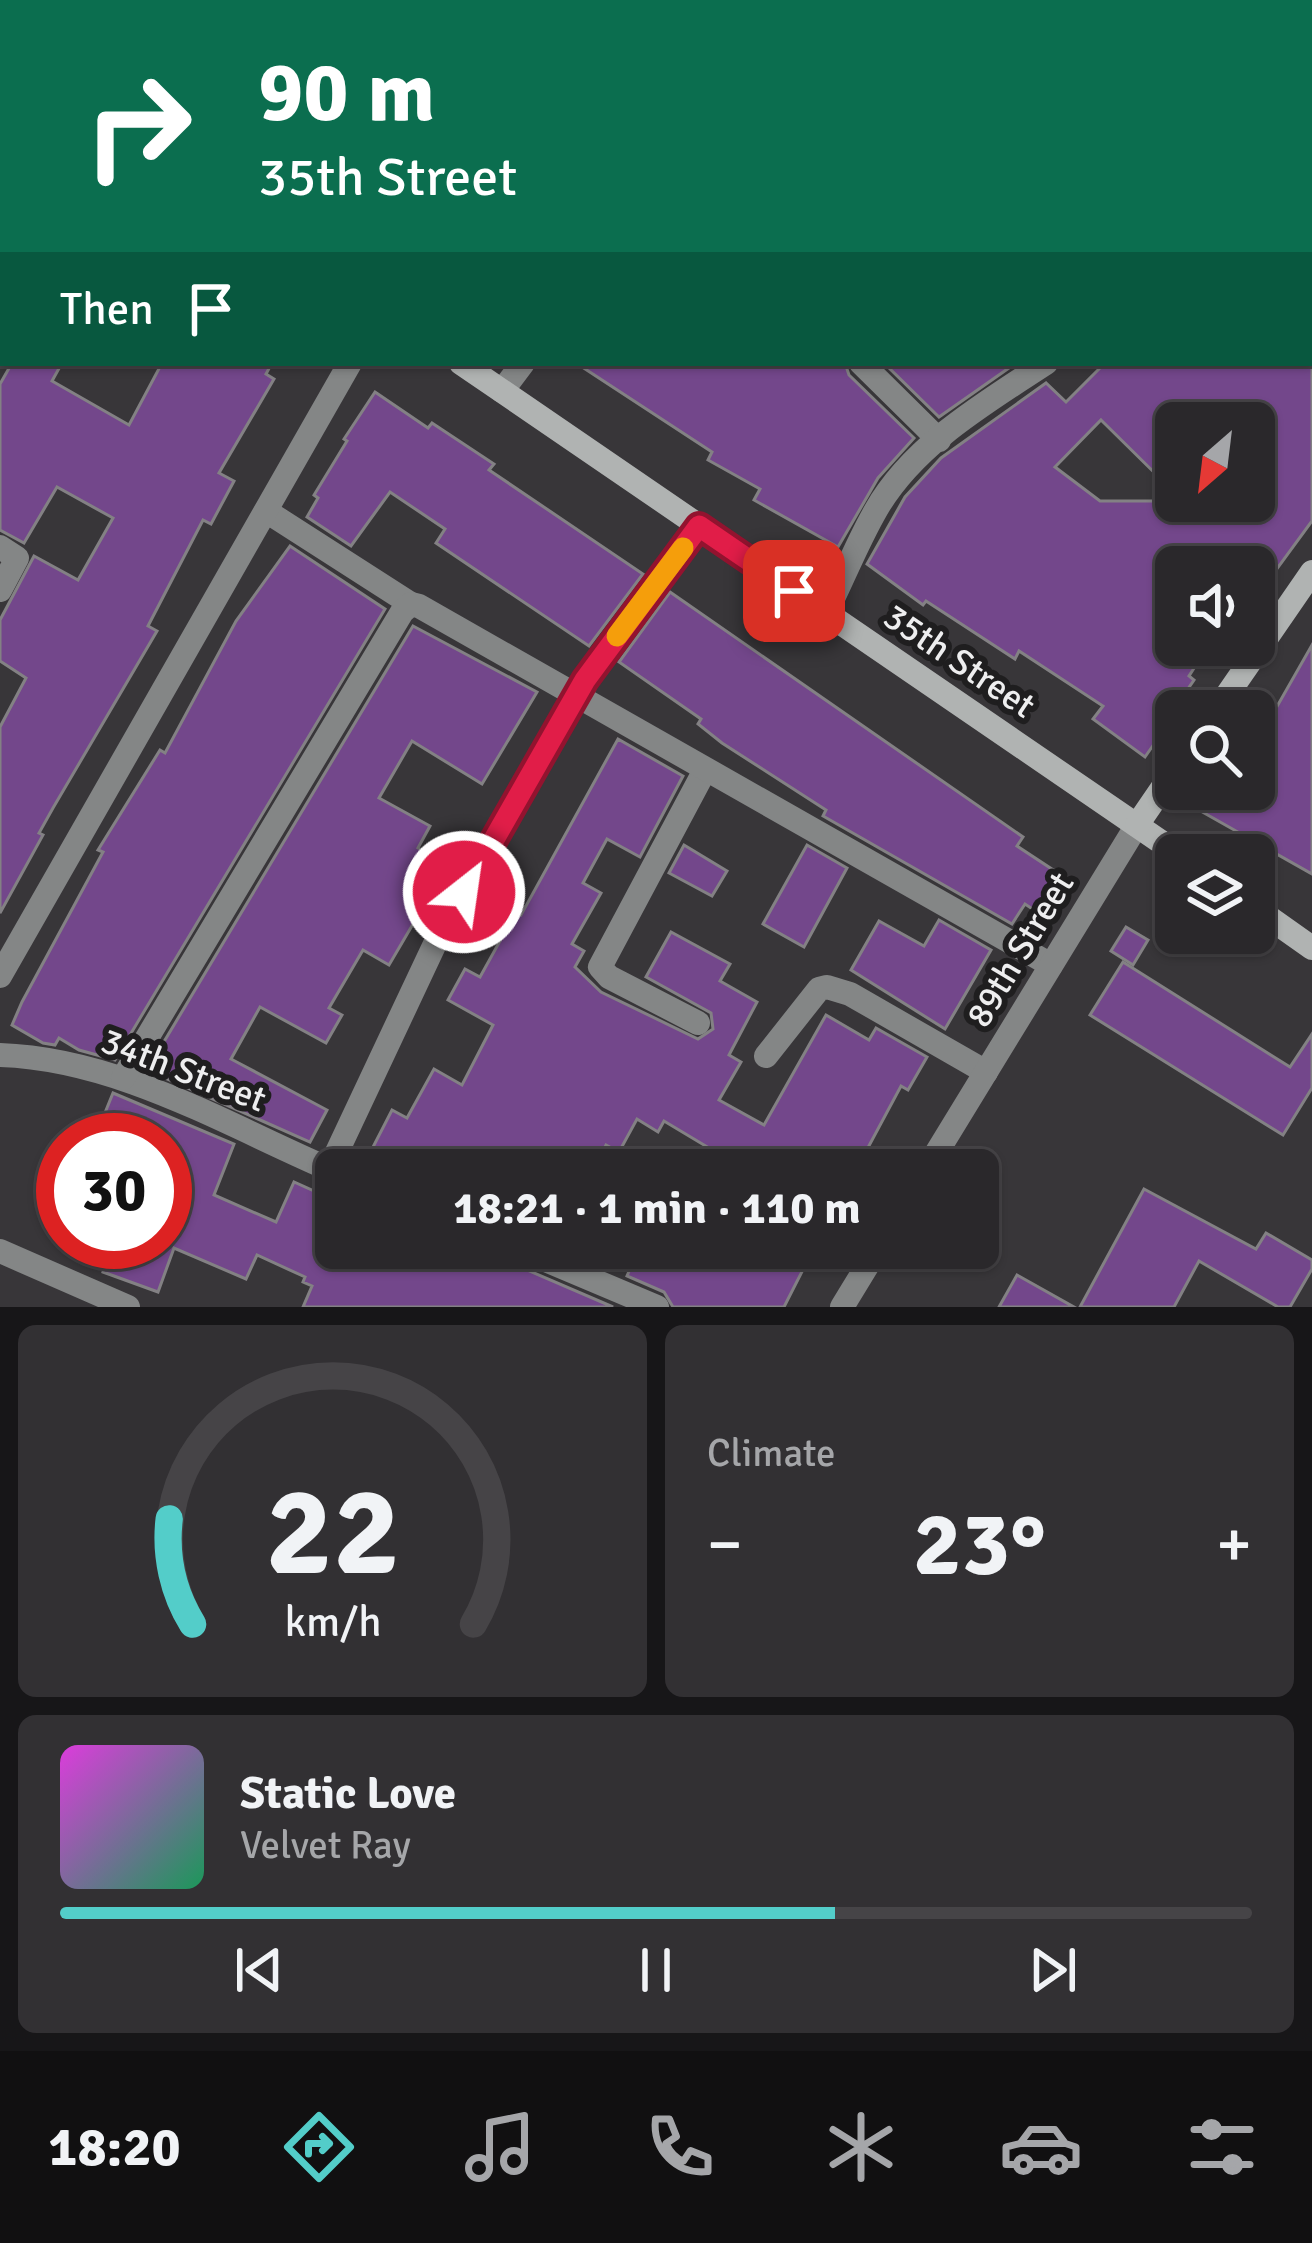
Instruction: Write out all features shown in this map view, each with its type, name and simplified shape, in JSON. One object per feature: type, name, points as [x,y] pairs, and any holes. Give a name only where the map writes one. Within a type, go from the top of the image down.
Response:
[{"type":"main road","name":"35th Street","points":[[465,366],[1155,838]]},
{"type":"main road","points":[[1231,690],[1312,572]]},
{"type":"main road","name":"89th Street","points":[[1137,825],[1155,799]]},
{"type":"main road","points":[[1275,922],[1312,948]]},
{"type":"street","points":[[0,976],[348,366]]},
{"type":"street","points":[[502,391],[521,366]]},
{"type":"street","points":[[864,366],[939,440]]},
{"type":"street","points":[[826,613],[877,508],[910,464],[986,402],[1041,366]]},
{"type":"street","points":[[266,511],[411,604],[1052,965]]},
{"type":"street","points":[[342,1149],[441,931],[576,696],[699,526]]},
{"type":"street","points":[[0,547],[17,558],[0,590]]},
{"type":"street","points":[[123,1078],[411,604]]},
{"type":"street","points":[[698,1023],[609,977],[600,967],[705,770]]},
{"type":"street","name":"89th Street","points":[[939,1149],[1137,825]]},
{"type":"street","points":[[766,1056],[818,989],[827,987],[850,994],[986,1072]]},
{"type":"street","name":"34th Street","points":[[0,1054],[60,1061],[123,1078],[315,1163]]},
{"type":"street","points":[[0,1251],[128,1307]]},
{"type":"street","points":[[567,1269],[657,1307]]},
{"type":"street","points":[[842,1307],[865,1269]]},
{"type":"building","points":[[10,366],[60,366],[52,381],[129,425],[160,366],[270,366],[266,374],[274,379],[219,473],[234,481],[211,524],[203,520],[148,626],[157,631],[39,833],[43,835],[0,913],[0,727],[26,678],[0,661],[0,620],[34,556],[78,580],[113,518],[57,487],[24,543],[0,530],[0,384]]},
{"type":"building","points":[[581,366],[846,366],[849,375],[914,438],[878,478],[838,547],[754,500],[760,489],[708,460],[712,452]]},
{"type":"building","points":[[887,366],[1012,366],[939,417]]},
{"type":"building","points":[[1102,366],[1312,366],[1312,521],[1275,571],[1275,546],[1155,546],[1155,666],[1195,666],[1187,690],[1155,690],[1155,743],[1145,757],[1093,719],[1103,706],[1019,651],[1015,659],[926,601],[923,605],[867,564],[905,497],[941,458],[1046,383],[1066,402]]},
{"type":"building","points":[[375,392],[494,464],[489,470],[643,574],[589,646],[436,543],[445,529],[390,492],[351,546],[307,517],[344,439]]},
{"type":"building","points":[[290,546],[385,609],[115,1060],[79,1050],[59,1038],[55,1045],[43,1043],[12,1025],[22,1002],[103,852],[98,850],[160,750],[165,753],[236,621]]},
{"type":"building","points":[[670,592],[1023,837],[1017,846],[1067,879],[1043,916],[1025,904],[1012,924],[823,816],[826,810],[722,743],[698,724],[701,719],[619,662]]},
{"type":"building","points":[[413,626],[537,692],[482,784],[412,741],[379,798],[430,826],[418,848],[447,864],[423,907],[389,965],[363,950],[329,1008],[342,1015],[326,1043],[260,1007],[231,1059],[327,1110],[310,1142],[147,1070]]},
{"type":"building","points":[[1312,645],[1312,874],[1275,853],[1275,834],[1241,834],[1199,810],[1275,810],[1275,710]]},
{"type":"building","points":[[618,739],[683,776],[640,857],[607,839],[583,883],[601,893],[572,944],[584,951],[575,967],[601,992],[698,1039],[713,1029],[711,1013],[646,977],[671,932],[730,964],[720,981],[757,1002],[729,1055],[741,1062],[719,1100],[764,1125],[826,1015],[869,1040],[876,1028],[927,1057],[908,1090],[901,1086],[867,1149],[711,1149],[664,1121],[658,1132],[637,1119],[621,1149],[606,1145],[604,1149],[373,1147],[392,1110],[407,1118],[434,1069],[462,1085],[493,1025],[448,1000],[465,969],[480,977],[516,912],[521,915]]},
{"type":"building","points":[[684,845],[727,871],[712,896],[669,873]]},
{"type":"building","points":[[807,845],[847,868],[804,947],[763,924]]},
{"type":"building","points":[[939,920],[991,950],[945,1029],[851,970],[879,921],[924,946]]},
{"type":"building","points":[[1126,927],[1148,940],[1133,965],[1111,951]]},
{"type":"building","points":[[1123,962],[1290,1067],[1312,1034],[1312,1088],[1283,1135],[1090,1015]]},
{"type":"building","points":[[113,1093],[160,1113],[105,1113]]},
{"type":"building","points":[[192,1126],[234,1144],[214,1195],[276,1222],[294,1182],[315,1192],[315,1269],[525,1269],[613,1307],[303,1307],[312,1286],[303,1282],[305,1277],[257,1255],[246,1279],[192,1256]]},
{"type":"building","points":[[1144,1189],[1256,1249],[1266,1233],[1312,1260],[1312,1269],[1290,1307],[1278,1307],[1199,1261],[1174,1307],[1080,1307]]},
{"type":"building","points":[[104,1269],[166,1269],[158,1292]]},
{"type":"building","points":[[630,1269],[803,1269],[784,1307],[673,1307],[664,1292],[627,1276]]},
{"type":"building","points":[[1017,1275],[1074,1307],[999,1307]]},
{"type":"slow traffic","points":[[617,636],[683,548]]},
{"type":"route","points":[[464,892],[585,680],[699,526],[794,591]]}]
